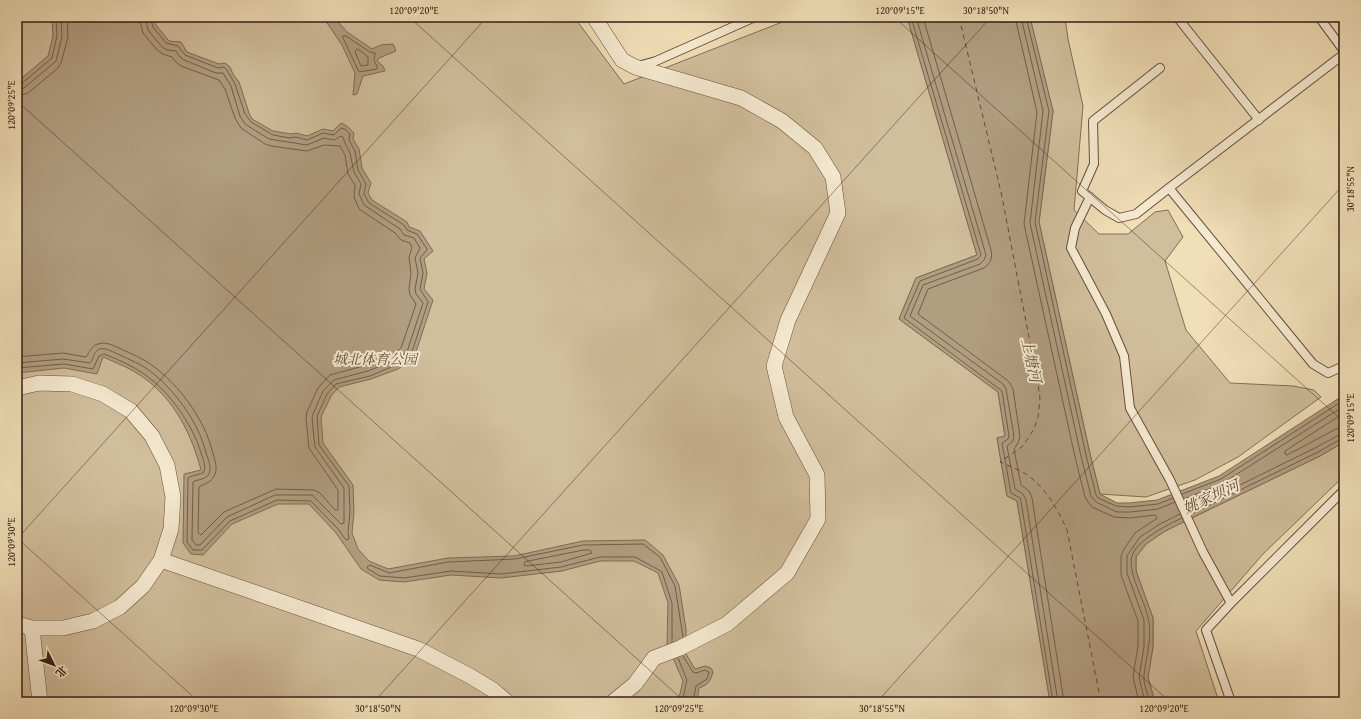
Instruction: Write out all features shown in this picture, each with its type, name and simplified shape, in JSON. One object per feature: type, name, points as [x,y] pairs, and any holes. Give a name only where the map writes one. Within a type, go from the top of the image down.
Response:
[{"type":"street","points":[[594,17],[622,60],[635,67],[741,98],[782,121],[815,148],[834,177],[838,213],[788,320],[774,366],[786,417],[817,475],[818,519],[787,573],[727,624],[680,648],[654,658],[635,684],[613,702]]},
{"type":"street","points":[[17,388],[40,383],[72,384],[103,394],[130,411],[152,436],[167,465],[174,497],[171,530],[160,560],[144,586],[120,607],[93,621],[63,628],[32,628],[17,624]]},
{"type":"street","points":[[160,560],[418,649],[470,676],[493,690],[507,702]]},
{"type":"street","points":[[32,628],[40,702]]},
{"type":"lane","points":[[635,67],[656,61],[755,17]]},
{"type":"lane","points":[[1177,17],[1259,120]]},
{"type":"lane","points":[[1319,17],[1344,51]]},
{"type":"lane","points":[[1160,68],[1093,121],[1094,164],[1082,191],[1104,210],[1119,218],[1136,214],[1344,54]]},
{"type":"lane","points":[[1169,188],[1313,364],[1328,373],[1344,366]]},
{"type":"lane","points":[[1090,197],[1075,228],[1071,248],[1106,314],[1124,356],[1130,408],[1170,480],[1203,552],[1231,603]]},
{"type":"lane","points":[[1231,702],[1206,630],[1344,490]]},
{"type":"green space","name":"城北体育公园","points":[[17,17],[574,17],[624,84],[795,17],[907,17],[977,255],[916,278],[899,319],[998,392],[1005,437],[997,438],[1007,496],[1017,501],[1050,702],[17,702]]},
{"type":"green space","points":[[1029,17],[1065,17],[1068,39],[1083,106],[1074,210],[1099,234],[1128,234],[1155,212],[1168,210],[1183,237],[1165,261],[1186,330],[1230,383],[1293,386],[1314,390],[1321,397],[1238,457],[1195,480],[1146,497],[1100,494],[1090,454],[1039,222],[1053,111]]},
{"type":"green space","points":[[1344,442],[1344,476],[1263,554],[1196,631],[1219,702],[1155,702],[1148,677],[1153,647],[1153,618],[1136,571],[1136,557],[1146,544],[1165,531],[1320,456]]},
{"type":"water","points":[[52,17],[154,17],[156,25],[169,41],[181,42],[187,52],[219,64],[225,63],[230,67],[239,82],[252,119],[273,131],[291,134],[296,133],[307,136],[323,129],[333,131],[341,123],[347,126],[354,133],[353,139],[359,149],[362,168],[371,183],[368,193],[372,200],[407,222],[409,227],[420,231],[433,251],[424,259],[427,273],[424,289],[433,300],[414,358],[398,369],[371,379],[339,387],[331,396],[321,417],[323,443],[353,485],[354,512],[352,533],[358,549],[369,561],[388,569],[448,558],[514,556],[583,541],[645,540],[663,555],[679,585],[686,629],[686,654],[695,669],[705,666],[711,668],[713,672],[709,682],[699,688],[697,702],[678,702],[683,681],[667,644],[668,603],[658,573],[634,561],[600,561],[562,571],[501,578],[451,575],[404,582],[379,580],[361,569],[336,533],[309,504],[278,504],[232,524],[203,555],[191,554],[183,543],[184,474],[201,470],[193,444],[187,431],[173,407],[164,396],[139,375],[124,366],[103,357],[97,374],[64,368],[17,373],[17,82],[48,56],[53,36]]},
{"type":"water","points":[[318,17],[334,17],[347,32],[372,49],[381,45],[393,44],[396,51],[379,58],[377,61],[383,66],[385,71],[363,76],[357,94],[353,95],[355,73],[342,45],[325,20]]},
{"type":"water","points":[[907,17],[1030,17],[1053,111],[1039,222],[1100,494],[1117,503],[1157,500],[1219,476],[1344,395],[1344,442],[1320,456],[1165,531],[1146,544],[1136,557],[1136,571],[1153,618],[1153,647],[1148,677],[1155,702],[1050,702],[1017,501],[1007,496],[997,438],[1005,436],[998,392],[899,319],[916,278],[977,255]]},
{"type":"ferry route","points":[[959,17],[1001,192],[1040,399],[1038,417],[1034,429],[1023,446],[1000,462],[1026,474],[1045,492],[1055,506],[1067,530],[1101,702]]},
{"type":"water label","name":"上塘河","points":[[1031,360]]},
{"type":"water label","name":"姚家坝河","points":[[1211,497]]}]
